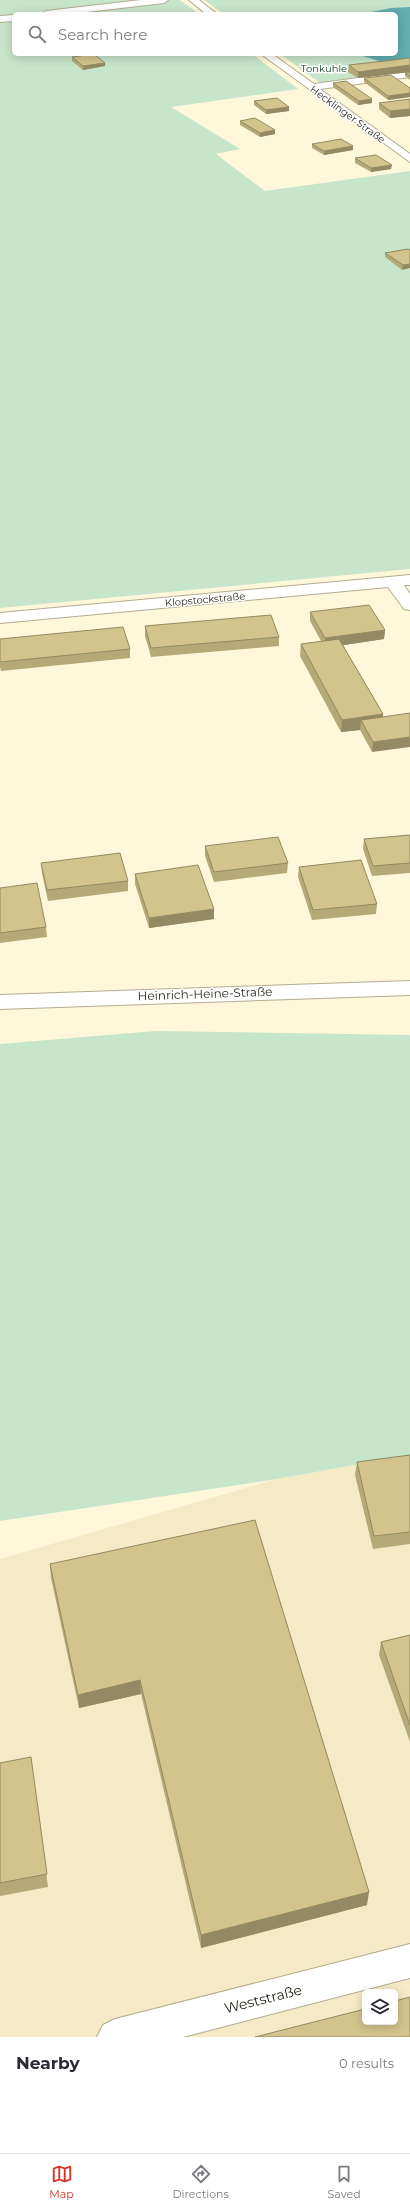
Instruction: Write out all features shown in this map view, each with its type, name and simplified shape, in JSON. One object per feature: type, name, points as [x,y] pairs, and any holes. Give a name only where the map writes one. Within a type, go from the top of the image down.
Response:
[{"type":"street","points":[[63,12],[164,0]]},
{"type":"street","points":[[193,0],[209,12]]},
{"type":"street","points":[[0,19],[12,18]]},
{"type":"street","name":"Hecklinger Straße","points":[[269,56],[410,159]]},
{"type":"street","points":[[311,87],[410,74]]},
{"type":"street","name":"Klopstockstraße","points":[[0,618],[410,580]]},
{"type":"street","points":[[392,581],[410,605]]},
{"type":"street","name":"Heinrich-Heine-Straße","points":[[0,1002],[105,996],[410,988]]},
{"type":"street","name":"Weststraße","points":[[115,2037],[410,1961]]},
{"type":"shaded area","points":[[410,1455],[410,2037],[0,2037],[0,1559],[277,1479]]},
{"type":"green space","points":[[0,0],[180,0],[196,12],[12,12],[12,56],[255,56],[298,89],[171,107],[240,149],[216,154],[265,191],[410,171],[410,569],[0,608]]},
{"type":"green space","name":"Tonkuhle","points":[[204,0],[410,0],[410,72],[320,83],[283,56],[398,56],[398,12],[221,12]]},
{"type":"green space","points":[[155,1031],[410,1035],[410,1455],[277,1479],[0,1521],[0,1044]]},
{"type":"water","points":[[410,7],[410,61],[389,64],[363,56],[398,56],[398,12],[371,12],[391,8]]},
{"type":"building","points":[[96,56],[105,63],[83,66],[72,57]]},
{"type":"building","points":[[410,58],[410,65],[358,72],[349,65]]},
{"type":"building","points":[[391,75],[410,88],[410,93],[388,96],[364,78]]},
{"type":"building","points":[[346,81],[372,99],[359,101],[333,83]]},
{"type":"building","points":[[277,98],[289,107],[266,110],[254,101]]},
{"type":"building","points":[[410,99],[410,109],[390,111],[379,103]]},
{"type":"building","points":[[255,118],[275,130],[260,133],[240,121]]},
{"type":"building","points":[[341,139],[353,146],[324,151],[312,144]]},
{"type":"building","points":[[376,155],[392,165],[371,168],[355,158]]},
{"type":"building","points":[[408,249],[410,250],[410,264],[403,265],[385,253]]},
{"type":"building","points":[[369,605],[385,630],[325,638],[310,612]]},
{"type":"building","points":[[271,615],[279,637],[151,648],[145,626]]},
{"type":"building","points":[[123,627],[130,649],[0,662],[0,639]]},
{"type":"building","points":[[339,639],[383,714],[342,720],[301,644]]},
{"type":"building","points":[[410,713],[410,737],[373,742],[361,720]]},
{"type":"building","points":[[410,835],[410,863],[373,866],[364,839]]},
{"type":"building","points":[[278,837],[288,863],[214,872],[205,846]]},
{"type":"building","points":[[120,853],[128,881],[47,890],[41,863]]},
{"type":"building","points":[[361,860],[377,904],[313,910],[299,867]]},
{"type":"building","points":[[198,865],[214,909],[149,918],[135,874]]},
{"type":"building","points":[[37,883],[46,927],[0,933],[0,888]]},
{"type":"building","points":[[410,1455],[410,1532],[374,1536],[357,1462]]},
{"type":"building","points":[[255,1520],[369,1892],[201,1935],[140,1680],[78,1695],[50,1564]]},
{"type":"building","points":[[410,1635],[410,1725],[381,1642]]},
{"type":"building","points":[[31,1757],[47,1874],[0,1883],[0,1763]]},
{"type":"building","points":[[410,1997],[410,2037],[255,2037],[362,2010],[362,2025],[398,2025],[398,2000]]}]
